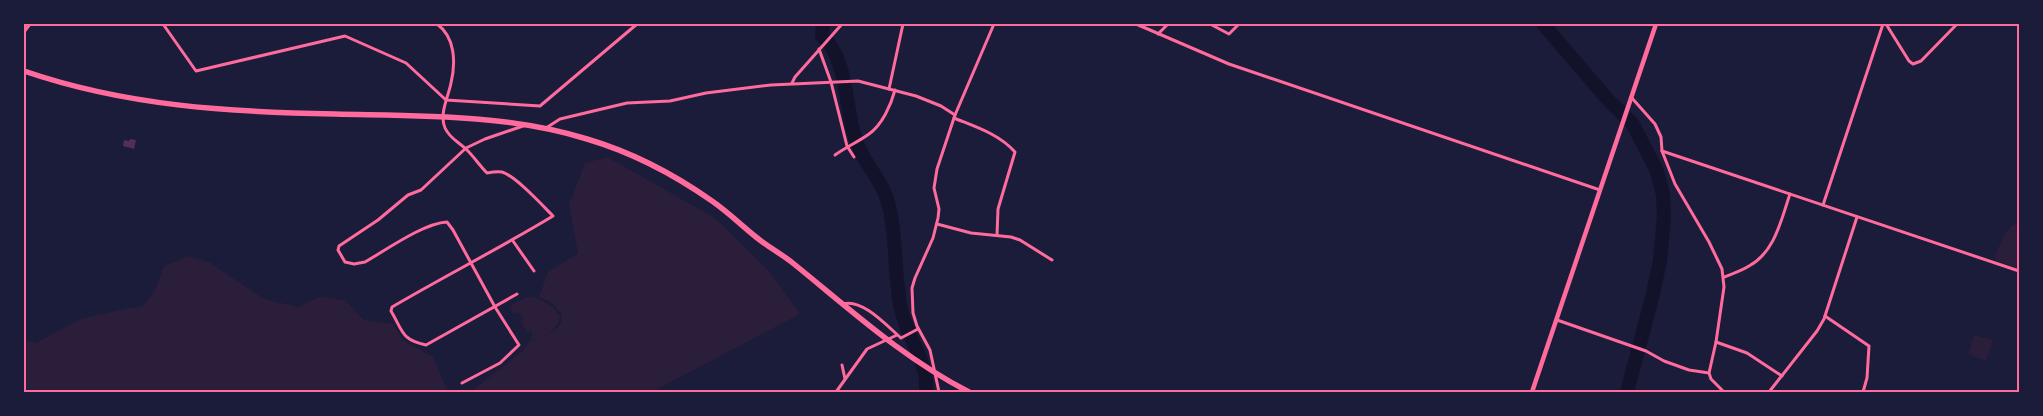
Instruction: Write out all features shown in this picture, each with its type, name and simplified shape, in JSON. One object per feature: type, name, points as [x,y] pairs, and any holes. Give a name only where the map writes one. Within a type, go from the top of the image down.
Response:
[{"type":"highway","points":[[24,71],[93,91],[134,100],[171,105],[305,113],[443,117],[545,128],[606,145],[644,162],[714,202],[756,237],[792,262],[881,337],[952,384],[969,392]]},
{"type":"street","points":[[24,32],[30,24]]},
{"type":"street","points":[[163,24],[196,71],[345,36],[406,63],[446,100],[540,106],[637,24]]},
{"type":"street","points":[[437,24],[444,30],[453,50],[454,66],[443,117],[445,127],[451,138],[466,148],[487,173],[500,171],[507,174],[553,216],[513,240],[470,262],[392,308],[391,311],[406,338],[412,342],[426,345],[516,294]]},
{"type":"street","points":[[792,83],[795,77],[842,24]]},
{"type":"street","points":[[889,88],[903,24]]},
{"type":"street","points":[[939,392],[930,350],[918,329],[913,313],[912,288],[914,278],[928,250],[937,224],[940,209],[934,184],[954,117],[994,24]]},
{"type":"street","points":[[1136,24],[1229,64],[1600,190]]},
{"type":"street","points":[[1158,34],[1168,24]]},
{"type":"street","points":[[1210,24],[1229,34],[1239,24]]},
{"type":"street","points":[[1532,392],[1656,24]]},
{"type":"street","points":[[1884,24],[1909,62],[1913,64],[1921,61],[1957,24]]},
{"type":"street","points":[[1823,205],[1884,24]]},
{"type":"street","points":[[819,49],[832,82],[847,146],[854,157]]},
{"type":"street","points":[[545,128],[560,119],[627,103],[670,101],[706,93],[792,83],[858,81],[889,88],[930,101],[954,117],[992,134],[1008,144],[1015,152],[998,209],[997,235]]},
{"type":"street","points":[[836,155],[847,146],[872,133],[888,109],[895,90]]},
{"type":"street","points":[[1631,96],[1655,124],[1661,138],[1662,151],[1675,184],[1709,242],[1724,277],[1716,342],[1709,373],[1711,379],[1724,392]]},
{"type":"street","points":[[462,382],[500,363],[519,345],[495,307],[447,222],[438,222],[427,227],[365,262],[354,264],[345,262],[338,250],[339,246],[378,220],[401,200],[422,190],[466,148],[485,139],[526,125]]},
{"type":"street","points":[[1662,151],[2019,271]]},
{"type":"street","points":[[1724,277],[1750,266],[1769,249],[1790,194]]},
{"type":"street","points":[[1770,392],[1817,331],[1825,316],[1857,217]]},
{"type":"street","points":[[937,224],[971,233],[997,235],[1020,240],[1052,260]]},
{"type":"street","points":[[513,240],[534,271]]},
{"type":"street","points":[[841,304],[846,302],[863,306],[901,338],[918,329]]},
{"type":"street","points":[[1825,316],[1869,346],[1867,378],[1863,392]]},
{"type":"street","points":[[1557,320],[1646,350],[1664,361],[1689,370],[1709,373]]},
{"type":"street","points":[[836,392],[868,349],[897,334]]},
{"type":"street","points":[[1716,342],[1747,353],[1782,376]]},
{"type":"street","points":[[842,365],[845,380]]},
{"type":"shaded area","points":[[607,157],[715,218],[769,271],[800,314],[652,392],[470,392],[523,351],[529,342],[555,330],[561,323],[562,315],[552,303],[539,297],[548,272],[578,253],[569,205],[585,163]]},
{"type":"shaded area","points":[[2013,225],[2019,225],[2019,269],[1996,260],[1995,255],[2006,232]]},
{"type":"shaded area","points":[[188,256],[209,262],[264,299],[298,307],[320,297],[345,300],[364,320],[393,324],[404,341],[433,357],[447,390],[456,392],[24,392],[24,340],[36,343],[80,319],[142,307],[156,288],[164,266]]},
{"type":"shaded area","points":[[526,297],[545,302],[560,316],[554,329],[542,337],[532,340],[530,337],[533,335],[531,331],[527,332],[520,320],[523,318],[519,312],[514,314],[510,309],[512,305]]},
{"type":"shaded area","points":[[1974,335],[1993,340],[1986,361],[1968,354]]},
{"type":"building","points":[[130,139],[136,140],[134,149],[123,146],[124,140],[129,141]]},
{"type":"waterway","points":[[823,24],[822,36],[838,60],[851,121],[860,150],[888,201],[894,235],[897,285],[901,309],[921,360],[926,381],[926,392]]},
{"type":"waterway","points":[[1543,24],[1609,101],[1632,123],[1656,169],[1663,194],[1664,217],[1660,260],[1627,392]]}]
